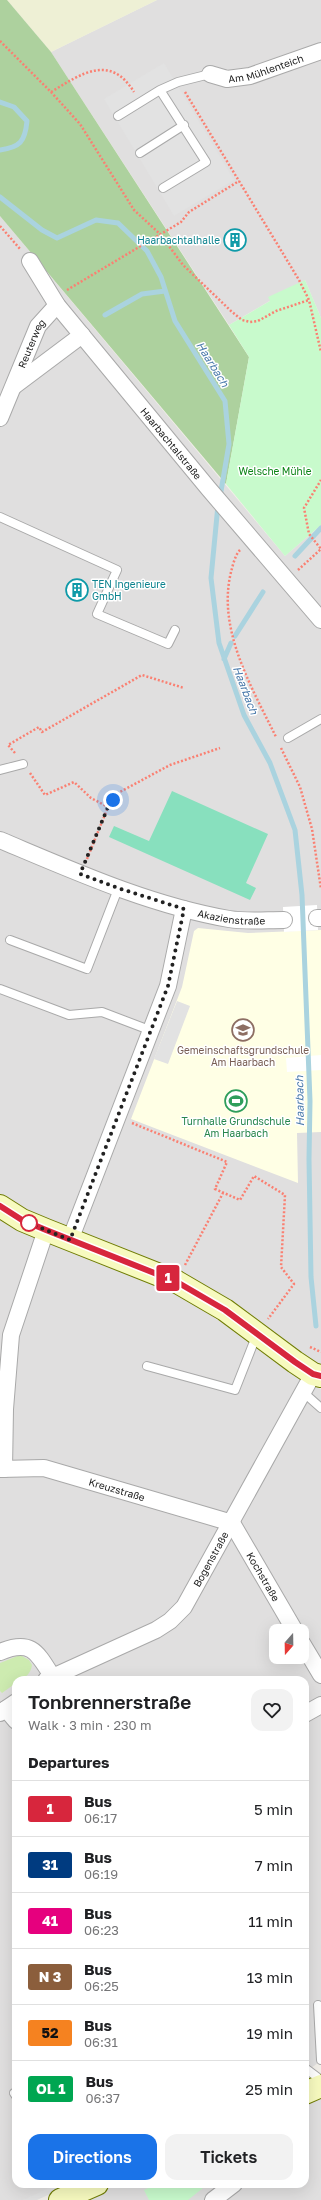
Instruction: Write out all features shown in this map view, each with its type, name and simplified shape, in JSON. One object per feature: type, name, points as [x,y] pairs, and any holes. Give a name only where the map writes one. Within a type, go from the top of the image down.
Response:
[{"type":"main road","points":[[0,1206],[22,1220],[177,1282],[225,1310],[263,1326],[312,1380]]},
{"type":"main road","points":[[309,2091],[321,2086]]},
{"type":"main road","points":[[60,2200],[81,2188]]},
{"type":"street","name":"Am Mühlenteich","points":[[210,74],[227,79],[250,76],[321,51]]},
{"type":"street","name":"Haarbachtalstraße","points":[[30,261],[55,302],[208,488],[321,620]]},
{"type":"street","name":"Reuterweg","points":[[0,418],[38,326],[55,302]]},
{"type":"street","name":"Reuterweg","points":[[14,386],[82,335]]},
{"type":"street","name":"Akazienstraße","points":[[0,840],[80,874],[184,909],[231,920],[284,920]]},
{"type":"street","points":[[70,1240],[119,1118],[168,986],[184,909]]},
{"type":"street","points":[[2,1469],[5,1409],[6,1333],[46,1230]]},
{"type":"street","name":"Bogenstraße","points":[[54,1676],[130,1643],[170,1621],[184,1606],[312,1380]]},
{"type":"street","name":"Kreuzstraße","points":[[2,1469],[44,1468],[232,1523]]},
{"type":"street","name":"Kochstraße","points":[[232,1523],[291,1624]]},
{"type":"street","points":[[0,1652],[21,1646],[38,1653],[48,1676]]},
{"type":"street","points":[[309,1655],[321,1676]]},
{"type":"street","points":[[309,1712],[321,1705]]},
{"type":"street","points":[[213,2200],[229,2188]]},
{"type":"lane","points":[[118,116],[160,90],[178,82],[210,74]]},
{"type":"lane","points":[[160,90],[184,125],[206,162],[163,188]]},
{"type":"lane","points":[[140,153],[184,125]]},
{"type":"lane","points":[[0,517],[116,570],[97,614],[168,644],[175,630]]},
{"type":"lane","points":[[288,738],[321,719]]},
{"type":"lane","points":[[0,770],[23,764]]},
{"type":"lane","points":[[10,940],[87,969],[118,888]]},
{"type":"lane","points":[[0,988],[69,1014],[102,1012],[152,1031]]},
{"type":"lane","points":[[148,1366],[235,1390],[263,1326]]},
{"type":"lane","points":[[312,1380],[321,1408]]},
{"type":"lane","points":[[318,2006],[321,2060]]},
{"type":"lane","points":[[309,2071],[321,2080]]},
{"type":"path","points":[[0,41],[51,92],[80,124],[134,210],[160,234],[183,265],[242,320],[250,322],[258,321],[276,311],[309,300]]},
{"type":"path","points":[[51,92],[79,75],[91,70],[101,69],[120,74],[128,82],[140,102]]},
{"type":"path","points":[[178,82],[299,280],[309,300],[321,352]]},
{"type":"path","points":[[55,302],[117,260],[181,222],[189,212],[239,181]]},
{"type":"path","points":[[0,226],[30,261]]},
{"type":"path","points":[[287,580],[321,549],[310,534],[304,508],[321,480]]},
{"type":"path","points":[[251,539],[238,551],[227,590],[232,637],[249,683],[277,740]]},
{"type":"path","points":[[108,807],[92,798],[74,782],[45,795],[8,745],[39,727],[42,732],[142,675],[184,688]]},
{"type":"path","points":[[281,747],[300,787],[312,829],[321,889]]},
{"type":"path","points":[[80,874],[108,807],[118,793],[170,765],[220,748]]},
{"type":"path","points":[[119,1118],[227,1162],[215,1189],[240,1200],[254,1176],[285,1195],[281,1267],[294,1284],[263,1326]]},
{"type":"path","points":[[186,1264],[223,1192]]},
{"type":"path","points":[[306,1346],[321,1352]]},
{"type":"shaded area","points":[[7,0],[157,0],[51,52]]},
{"type":"shaded area","points":[[157,0],[321,0],[321,318],[305,280],[229,325],[51,52]]},
{"type":"shaded area","points":[[164,63],[234,180],[174,216],[104,99]]},
{"type":"shaded area","points":[[0,216],[285,556],[321,525],[321,1366],[0,1196]]},
{"type":"shaded area","name":"Gemeinschaftsgrundschule Am Haarbach","points":[[198,928],[248,933],[321,930],[321,1132],[297,1133],[298,1183],[131,1119],[182,987],[194,931]]},
{"type":"shaded area","points":[[177,1001],[190,1006],[168,1064],[154,1059]]},
{"type":"shaded area","points":[[0,1220],[14,1229],[170,1289],[256,1345],[312,1386],[321,1389],[321,2061],[309,2069],[309,1676],[12,1676],[12,2188],[59,2188],[34,2200],[0,2200]]},
{"type":"shaded area","points":[[321,2097],[321,2200],[77,2200],[104,2188],[309,2188],[309,2103]]},
{"type":"shaded area","points":[[49,2188],[61,2189],[37,2200],[23,2200]]},
{"type":"green space","points":[[0,0],[7,0],[51,52],[249,357],[226,484],[0,216]]},
{"type":"green space","name":"Welsche Mühle","points":[[305,280],[321,318],[321,525],[285,556],[226,484],[249,357],[229,325],[270,301],[268,297]]},
{"type":"green space","points":[[172,791],[268,834],[246,883],[256,888],[250,900],[109,837],[114,826],[149,841]]},
{"type":"green space","points":[[20,1655],[29,1660],[32,1665],[27,1676],[12,1676],[12,1686],[2,1693],[0,1691],[0,1663]]},
{"type":"green space","points":[[148,2188],[203,2188],[188,2200],[149,2200],[144,2190]]},
{"type":"pier","points":[[317,905],[318,930],[284,932],[283,907]]},
{"type":"pier","points":[[321,1055],[321,1070],[287,1072],[286,1058]]},
{"type":"waterway","name":"Haarbach","points":[[0,102],[14,107],[27,121],[23,139],[17,145],[0,150]]},
{"type":"waterway","name":"Haarbach","points":[[0,197],[42,230],[57,238],[96,220],[118,223],[147,251],[161,277],[175,321],[225,401],[229,444],[220,497]]},
{"type":"waterway","points":[[105,315],[142,294],[165,291]]},
{"type":"waterway","name":"Haarbach","points":[[218,505],[211,578],[219,643],[244,715],[270,763],[295,830],[302,895],[310,1101],[309,1159],[311,1277],[316,1326]]},
{"type":"waterway","points":[[295,556],[321,528]]},
{"type":"waterway","points":[[235,636],[263,592]]},
{"type":"waterway","points":[[224,659],[231,643]]},
{"type":"bus line","name":"1","points":[[0,1206],[22,1220],[177,1282],[225,1310],[295,1362],[313,1374],[321,1376]]},
{"type":"place","name":"Haarbachtalhalle","points":[[235,240]]},
{"type":"place","name":"TEN Ingenieure GmbH","points":[[77,590]]},
{"type":"place","name":"Gemeinschaftsgrundschule Am Haarbach","points":[[243,1030]]},
{"type":"place","name":"Turnhalle Grundschule Am Haarbach","points":[[236,1101]]},
{"type":"route","points":[[29,1223],[70,1240],[119,1118],[168,986],[184,909],[80,874],[108,807],[113,800]]}]
